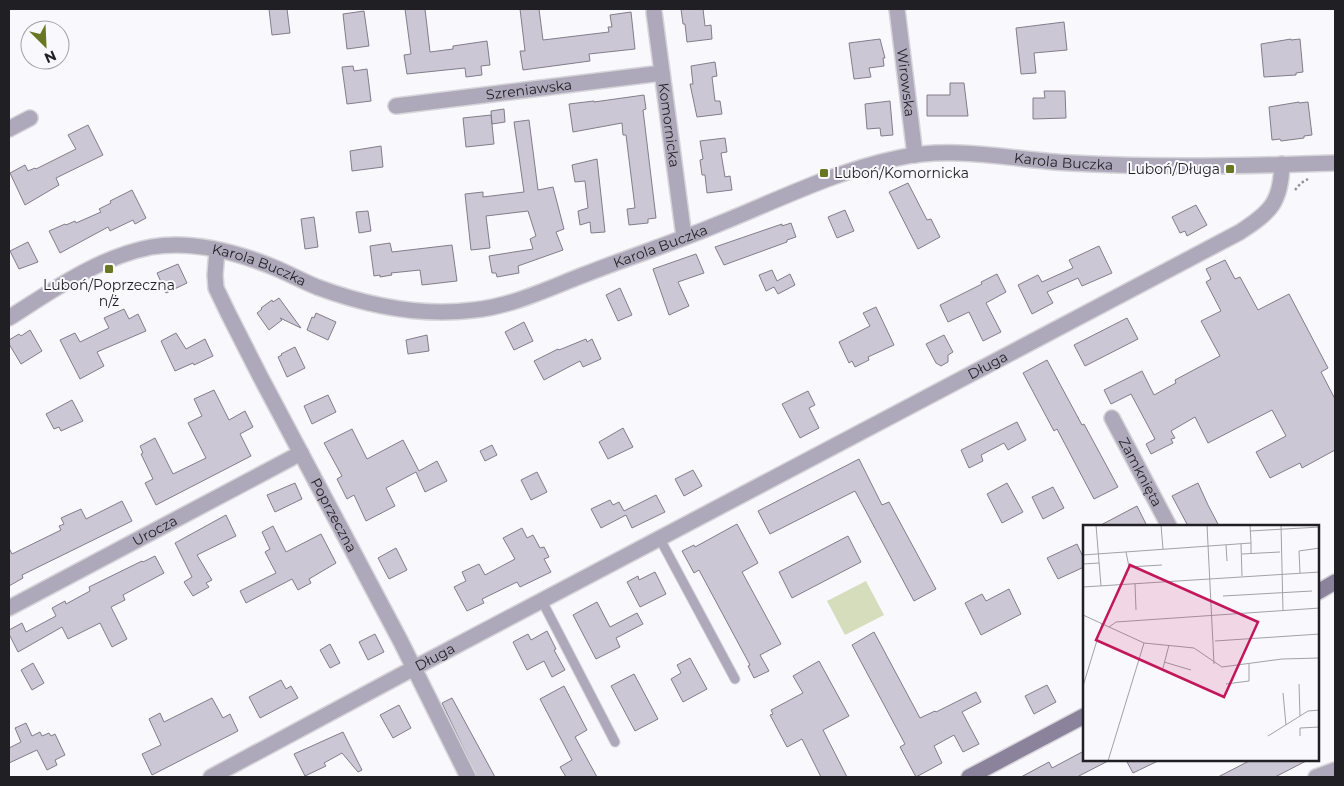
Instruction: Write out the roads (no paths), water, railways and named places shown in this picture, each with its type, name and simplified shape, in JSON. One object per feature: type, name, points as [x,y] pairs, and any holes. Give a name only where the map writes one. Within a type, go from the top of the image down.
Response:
[{"type":"street","name":"Wirowska","points":[[897,9],[915,154]]},
{"type":"street","name":"Komornicka","points":[[654,12],[684,237]]},
{"type":"street","name":"Szreniawska","points":[[396,106],[662,73]]},
{"type":"street","points":[[9,130],[30,118]]},
{"type":"street","name":"Karola Buczka","points":[[9,318],[75,277],[120,256],[165,245],[217,250],[247,257],[314,286],[348,298],[392,308],[428,313],[472,311],[504,304],[684,237],[839,175],[882,161],[915,154],[952,153],[1045,161],[1146,166],[1335,163]]},
{"type":"street","name":"Długa","points":[[211,777],[1240,232],[1265,214],[1273,205],[1280,189],[1282,164]]},
{"type":"street","name":"Poprzeczna","points":[[217,250],[216,288],[260,376],[414,668],[468,777]]},
{"type":"street","name":"Zamknięta","points":[[1112,418],[1167,525]]},
{"type":"street","name":"Urocza","points":[[9,608],[301,454]]},
{"type":"street","points":[[1319,591],[1335,582]]},
{"type":"street","points":[[969,777],[1083,717]]},
{"type":"street","points":[[1316,777],[1335,770]]},
{"type":"lane","points":[[660,539],[735,679]]},
{"type":"lane","points":[[542,601],[615,742]]},
{"type":"place","name":"Luboń/Długa","points":[[1230,169]]},
{"type":"place","name":"Luboń/Komornicka","points":[[824,173]]},
{"type":"place","name":"Luboń/Poprzeczna n/ż","points":[[109,269]]}]
